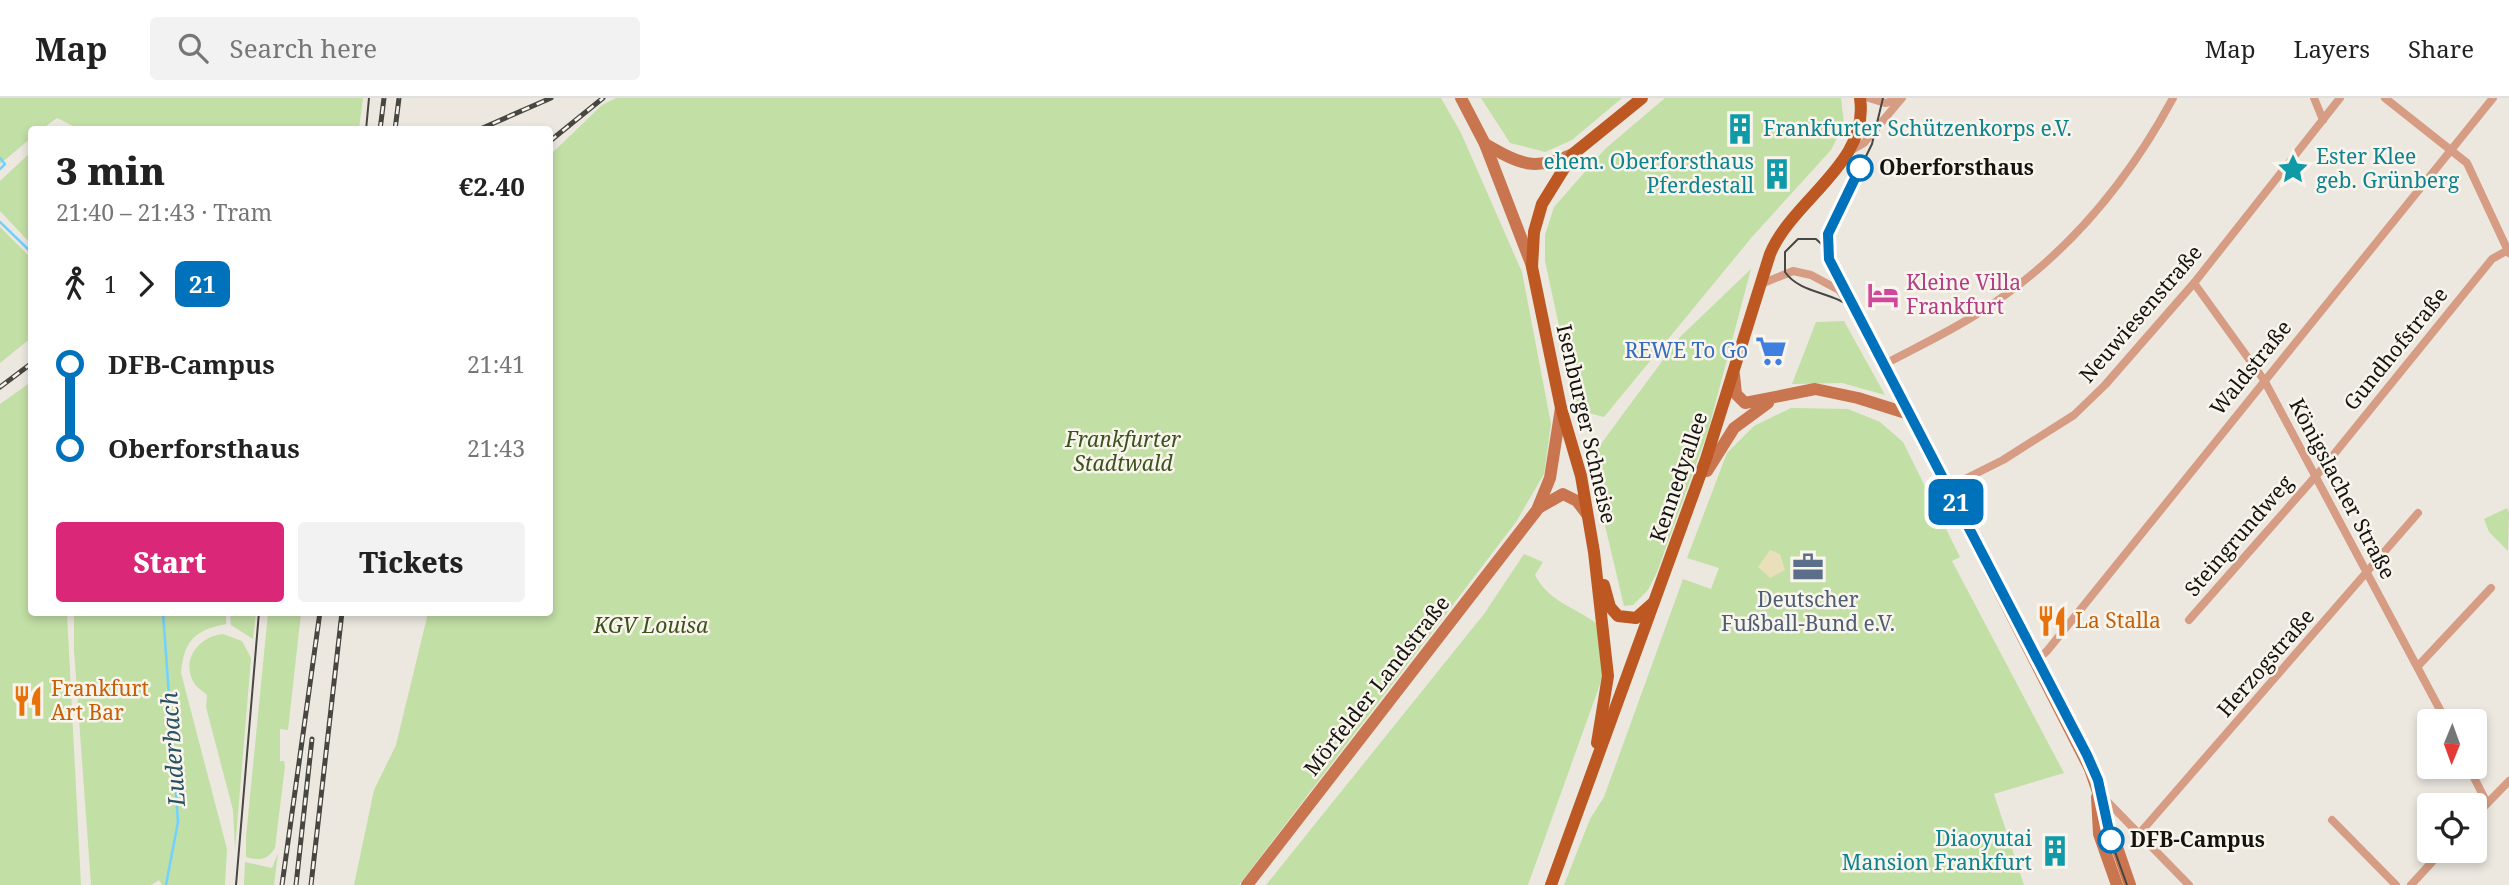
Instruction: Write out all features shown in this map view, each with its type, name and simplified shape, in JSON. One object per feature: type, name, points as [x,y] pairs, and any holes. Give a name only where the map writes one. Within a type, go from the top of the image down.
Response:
[{"type":"main road","name":"Isenburger Schneise","points":[[1461,98],[1485,144],[1532,267],[1561,408],[1587,514],[1608,676],[1592,771]]},
{"type":"main road","points":[[1485,144],[1520,162],[1536,166],[1553,164],[1573,154],[1642,98]]},
{"type":"main road","name":"Kennedyallee","points":[[1551,885],[1657,597],[1734,375],[1761,284],[1781,233],[1848,152],[1861,127],[1860,98]]},
{"type":"main road","points":[[1532,267],[1534,232],[1542,204],[1573,154]]},
{"type":"main road","points":[[1734,375],[1736,394],[1742,402],[1775,399],[1801,391],[1830,390],[1909,414],[2080,748],[2130,885]]},
{"type":"main road","points":[[1696,484],[1703,479],[1713,456],[1734,428],[1775,399]]},
{"type":"main road","name":"Mörfelder Landstraße","points":[[1537,510],[1550,478],[1561,408]]},
{"type":"main road","name":"Mörfelder Landstraße","points":[[1247,885],[1537,510],[1554,497],[1563,494],[1577,501],[1587,514]]},
{"type":"main road","points":[[1592,542],[1614,613],[1625,618],[1636,618],[1657,597]]},
{"type":"main road","points":[[2097,790],[2099,834],[2117,885]]},
{"type":"street","points":[[1869,98],[1885,103],[1901,99]]},
{"type":"street","points":[[1883,365],[1980,313],[2062,248],[2120,185],[2173,98]]},
{"type":"street","points":[[2314,98],[2323,120]]},
{"type":"street","name":"Neuwiesenstraße","points":[[1947,488],[2003,460],[2074,415],[2111,379],[2194,283],[2340,98]]},
{"type":"street","points":[[2385,98],[2467,163],[2508,252]]},
{"type":"street","name":"Waldstraße","points":[[2036,660],[2047,650],[2493,98]]},
{"type":"street","points":[[1848,152],[1864,143],[1901,99]]},
{"type":"street","name":"Gundhofstraße","points":[[2315,475],[2492,259],[2508,252]]},
{"type":"street","points":[[1761,284],[1784,272],[1805,273],[1837,288],[1852,304],[1909,414]]},
{"type":"street","name":"Königslacher Straße","points":[[2194,283],[2264,380],[2440,709]]},
{"type":"street","name":"Steingrundweg","points":[[2189,620],[2315,475]]},
{"type":"street","name":"Herzogstraße","points":[[2139,834],[2418,513]]},
{"type":"street","points":[[2418,666],[2491,588]]},
{"type":"street","points":[[2487,803],[2509,781]]},
{"type":"street","points":[[2097,790],[2189,885]]},
{"type":"street","points":[[2332,820],[2396,885]]},
{"type":"street","points":[[2411,885],[2431,863]]},
{"type":"green space","points":[[0,98],[363,98],[359,126],[73,126],[57,118],[46,126],[28,126],[28,141],[0,164]]},
{"type":"green space","name":"Frankfurter Stadtwald","points":[[616,98],[1441,98],[1461,133],[1522,272],[1551,424],[1544,474],[1516,522],[1239,885],[354,885],[374,790],[396,745],[427,616],[553,616],[553,152],[602,105]]},
{"type":"green space","points":[[1481,98],[1622,98],[1572,140],[1545,152],[1510,143]]},
{"type":"green space","points":[[1665,98],[1841,98],[1844,124],[1831,150],[1752,237],[1604,417],[1577,410],[1545,261],[1545,235],[1554,207],[1605,149]]},
{"type":"green space","points":[[28,155],[28,241],[0,211],[0,181]]},
{"type":"green space","points":[[0,227],[28,255],[28,340],[0,363]]},
{"type":"green space","points":[[1751,269],[1708,431],[1657,572],[1648,590],[1633,605],[1624,606],[1594,479],[1595,452],[1680,337]]},
{"type":"green space","points":[[1844,321],[1885,395],[1842,383],[1792,384],[1816,322]]},
{"type":"green space","points":[[28,384],[28,616],[67,616],[81,885],[0,885],[0,404]]},
{"type":"green space","points":[[1791,408],[1848,409],[1880,422],[1903,442],[1960,557],[1952,561],[2064,773],[1994,794],[2024,885],[1564,885],[1590,819],[1604,797],[1683,579],[1711,589],[1719,568],[1687,558],[1727,453],[1754,426]]},
{"type":"green space","points":[[2507,508],[2508,551],[2489,532],[2484,519]]},
{"type":"green space","points":[[1524,554],[1543,562],[1535,575],[1547,592],[1596,623],[1603,676],[1528,885],[1266,885],[1484,614]]},
{"type":"green space","points":[[74,616],[226,616],[226,624],[206,630],[193,638],[185,652],[181,673],[227,849],[225,885],[162,885],[159,880],[151,885],[91,885],[74,650]]},
{"type":"green space","points":[[230,616],[256,616],[253,639],[231,625]]},
{"type":"green space","points":[[268,616],[301,616],[288,730],[280,729],[280,761],[284,761],[285,766],[275,848],[263,858],[246,857]]},
{"type":"green space","points":[[223,634],[242,641],[251,658],[235,850],[233,810],[206,707],[207,695],[194,683],[189,666],[191,657],[200,644]]},
{"type":"green space","points":[[278,853],[274,885],[244,885],[245,862],[272,868]]},
{"type":"sand","points":[[1770,550],[1780,554],[1785,570],[1770,578],[1758,567]]},
{"type":"waterway","name":"Luderbach","points":[[0,158],[5,164],[0,169]]},
{"type":"waterway","name":"Luderbach","points":[[0,222],[28,249]]},
{"type":"waterway","name":"Luderbach","points":[[163,616],[178,822],[166,885]]},
{"type":"tram line","points":[[366,126],[369,98]]},
{"type":"tram line","points":[[1883,98],[1872,144],[1828,234],[1827,254],[2092,766],[2109,835],[2127,885]]},
{"type":"tram line","name":"21","points":[[1860,168],[1828,234],[1826,252],[2087,755],[2098,780],[2111,840]]},
{"type":"tram line","points":[[1829,251],[1816,239],[1798,239],[1785,252],[1785,272],[1800,285],[1838,300],[1855,311]]},
{"type":"tram line","points":[[236,885],[259,616]]},
{"type":"railway","points":[[380,126],[384,98]]},
{"type":"railway","points":[[396,126],[399,98]]},
{"type":"railway","points":[[487,126],[551,98]]},
{"type":"railway","points":[[553,139],[603,98]]},
{"type":"railway","points":[[0,387],[28,366]]},
{"type":"railway","points":[[282,885],[319,616]]},
{"type":"railway","points":[[311,885],[342,616]]},
{"type":"railway","points":[[296,885],[312,739]]},
{"type":"place","name":"Frankfurter Schützenkorps e.V.","points":[[1740,129]]},
{"type":"place","name":"Oberforsthaus","points":[[1860,168]]},
{"type":"place","name":"Ester Klee geb. Grünberg","points":[[2293,169]]},
{"type":"place","name":"ehem. Oberforsthaus Pferdestall","points":[[1777,174]]},
{"type":"place","name":"Kleine Villa Frankfurt","points":[[1883,295]]},
{"type":"place","name":"REWE To Go","points":[[1771,351]]},
{"type":"place","name":"Deutscher Fußball-Bund e.V.","points":[[1808,567]]},
{"type":"place","name":"La Stalla","points":[[2052,621]]},
{"type":"place","name":"Frankfurt Art Bar","points":[[28,701]]},
{"type":"place","name":"DFB-Campus","points":[[2111,840]]},
{"type":"place","name":"Diaoyutai Mansion Frankfurt","points":[[2055,851]]},
{"type":"park label","name":"KGV Louisa","points":[[651,626]]}]
